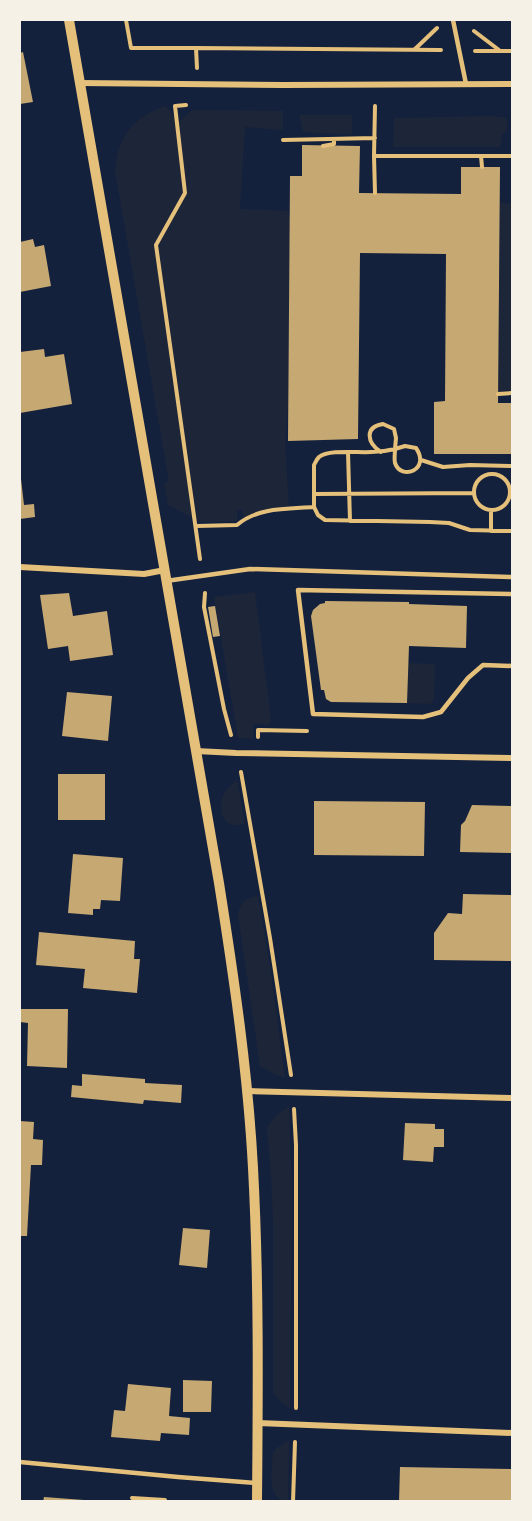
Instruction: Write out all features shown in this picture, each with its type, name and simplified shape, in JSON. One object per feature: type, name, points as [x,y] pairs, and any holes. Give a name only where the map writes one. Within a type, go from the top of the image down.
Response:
[{"type":"street","points":[[69,20],[196,751],[230,956],[248,1091],[258,1270],[257,1502]]},
{"type":"street","points":[[79,83],[513,84]]},
{"type":"street","points":[[20,567],[165,575]]},
{"type":"street","points":[[196,751],[513,758]]},
{"type":"street","points":[[248,1091],[513,1098]]},
{"type":"street","points":[[258,1424],[513,1433]]},
{"type":"lane","points":[[453,20],[466,84]]},
{"type":"lane","points":[[165,575],[202,575],[250,569],[513,577]]},
{"type":"lane","points":[[513,594],[298,590],[313,714],[423,717],[441,712],[468,678],[483,665],[513,666]]},
{"type":"lane","points":[[20,1462],[178,1478],[257,1483]]},
{"type":"path","points":[[126,20],[131,48],[513,51]]},
{"type":"path","points":[[467,26],[500,51]]},
{"type":"path","points":[[414,50],[438,27]]},
{"type":"path","points":[[196,48],[198,105],[175,106],[185,193],[156,245],[205,596],[204,607],[224,709],[242,775],[293,1092],[296,1145],[296,1411]]},
{"type":"path","points":[[375,106],[375,193]]},
{"type":"path","points":[[283,140],[375,138]]},
{"type":"path","points":[[322,146],[334,144],[334,139]]},
{"type":"path","points":[[374,156],[513,156]]},
{"type":"path","points":[[481,156],[482,166]]},
{"type":"path","points":[[498,394],[513,393]]},
{"type":"path","points":[[381,452],[370,440],[372,428],[379,424],[388,425],[394,429],[396,438],[395,449],[394,458],[396,466],[404,471],[413,471],[421,460],[417,448],[405,446],[395,449],[381,452],[348,452],[320,456],[314,465],[314,507],[318,515],[325,520],[430,522],[470,530],[513,531]]},
{"type":"path","points":[[348,452],[350,521]]},
{"type":"path","points":[[421,460],[443,467],[513,465]]},
{"type":"path","points":[[487,475],[504,479],[511,491],[505,504],[491,510],[481,507],[474,493],[475,487],[487,475]]},
{"type":"path","points":[[314,494],[474,493]]},
{"type":"path","points":[[195,525],[237,525],[244,519],[265,511],[314,507]]},
{"type":"path","points":[[491,510],[491,531]]},
{"type":"path","points":[[293,1502],[295,1438]]},
{"type":"path","points":[[132,1498],[165,1500]]},
{"type":"shaded area","points":[[166,106],[179,122],[192,110],[283,111],[283,130],[245,127],[240,209],[288,211],[290,222],[288,407],[285,443],[289,506],[265,511],[244,519],[242,510],[237,510],[237,521],[201,522],[168,505],[164,483],[169,482],[115,171],[119,148],[129,130],[145,116]]},
{"type":"shaded area","points":[[299,115],[352,115],[352,135],[303,132]]},
{"type":"shaded area","points":[[493,116],[506,118],[508,128],[502,135],[500,147],[393,147],[394,118]]},
{"type":"shaded area","points":[[500,202],[512,204],[512,393],[498,394]]},
{"type":"shaded area","points":[[255,592],[271,720],[269,725],[253,724],[253,739],[238,738],[214,597]]},
{"type":"shaded area","points":[[408,663],[435,664],[434,698],[431,704],[407,703]]},
{"type":"shaded area","points":[[237,779],[245,824],[234,825],[224,819],[221,806],[225,792]]},
{"type":"shaded area","points":[[258,896],[285,1078],[260,1066],[238,915],[244,901]]},
{"type":"shaded area","points":[[289,1106],[292,1192],[290,1408],[273,1392],[273,1222],[267,1127],[278,1114]]},
{"type":"shaded area","points":[[289,1440],[288,1501],[276,1495],[271,1474],[273,1452]]},
{"type":"building","points":[[23,52],[33,102],[20,104],[20,53]]},
{"type":"building","points":[[302,145],[360,146],[359,193],[461,194],[461,167],[500,167],[498,403],[512,403],[512,454],[434,454],[434,402],[445,401],[446,254],[360,253],[358,439],[288,441],[290,176],[302,176]]},
{"type":"building","points":[[33,239],[35,247],[44,245],[51,286],[20,292],[20,242]]},
{"type":"building","points":[[44,349],[45,357],[64,354],[72,404],[20,413],[20,352]]},
{"type":"building","points":[[20,479],[24,505],[34,504],[35,517],[20,519]]},
{"type":"building","points":[[69,593],[73,616],[107,611],[113,655],[70,661],[68,646],[48,649],[40,595]]},
{"type":"building","points":[[325,601],[409,602],[409,604],[467,606],[466,648],[409,646],[407,703],[331,702],[326,699],[324,690],[321,690],[311,616],[313,610]]},
{"type":"building","points":[[215,606],[220,636],[213,637],[208,607]]},
{"type":"building","points":[[67,692],[112,696],[108,741],[62,736]]},
{"type":"building","points":[[58,774],[105,774],[105,820],[58,820]]},
{"type":"building","points":[[314,801],[425,802],[424,856],[314,855]]},
{"type":"building","points":[[472,805],[512,806],[512,853],[460,852],[461,825]]},
{"type":"building","points":[[73,854],[123,858],[120,901],[101,900],[100,909],[93,909],[93,915],[68,913]]},
{"type":"building","points":[[463,894],[512,895],[512,961],[434,960],[434,933],[448,913],[462,914]]},
{"type":"building","points":[[39,932],[135,941],[134,959],[140,959],[137,993],[83,988],[85,969],[36,965]]},
{"type":"building","points":[[20,1009],[68,1009],[67,1068],[27,1066],[28,1023],[20,1022]]},
{"type":"building","points":[[82,1074],[145,1079],[145,1083],[182,1085],[181,1103],[144,1100],[143,1104],[71,1097],[72,1085],[82,1086]]},
{"type":"building","points":[[20,1121],[34,1122],[33,1139],[43,1140],[42,1165],[31,1165],[27,1236],[20,1236]]},
{"type":"building","points":[[405,1123],[435,1124],[435,1129],[444,1129],[444,1147],[434,1147],[433,1162],[403,1160]]},
{"type":"building","points":[[183,1228],[210,1230],[207,1268],[179,1265]]},
{"type":"building","points":[[183,1380],[212,1381],[211,1412],[183,1412]]},
{"type":"building","points":[[128,1384],[171,1388],[169,1416],[190,1418],[189,1435],[161,1433],[160,1441],[111,1437],[114,1410],[125,1411]]},
{"type":"building","points":[[400,1467],[512,1469],[512,1502],[399,1502]]},
{"type":"building","points":[[44,1497],[84,1500],[84,1502],[43,1502]]}]
